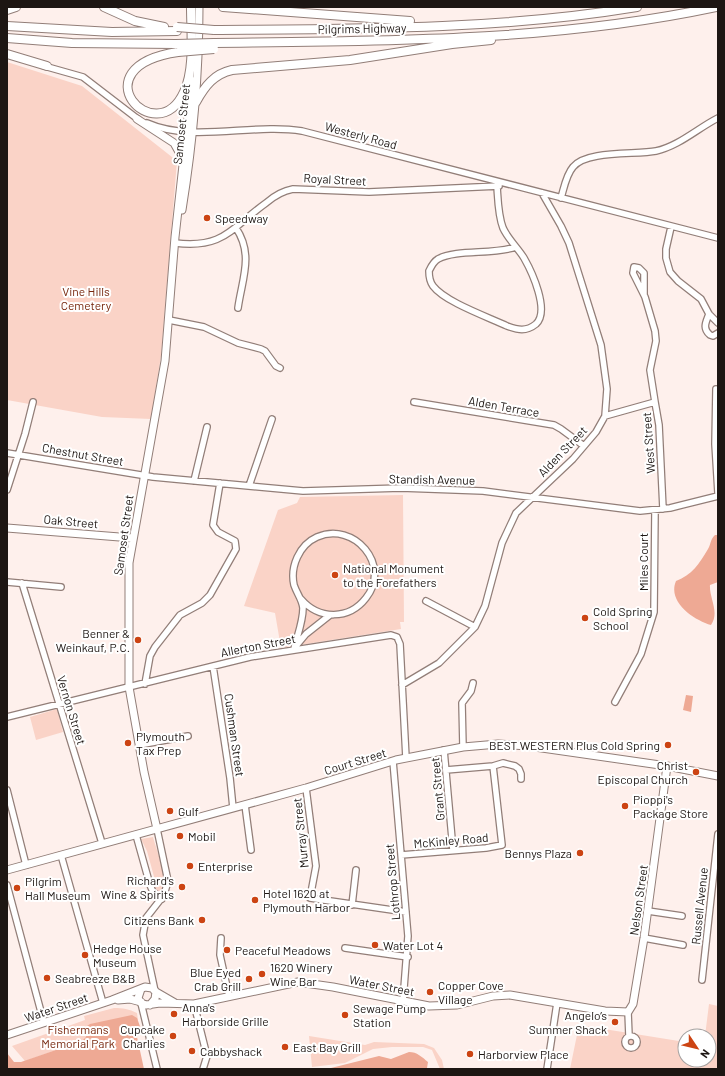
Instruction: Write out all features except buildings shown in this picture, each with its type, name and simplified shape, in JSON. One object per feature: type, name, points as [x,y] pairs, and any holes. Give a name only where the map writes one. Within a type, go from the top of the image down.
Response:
[{"type":"highway","points":[[7,10],[16,7]]},
{"type":"highway","points":[[104,7],[135,21],[177,29]]},
{"type":"highway","name":"Samoset Street","points":[[190,65],[191,7]]},
{"type":"highway","points":[[223,7],[452,24]]},
{"type":"highway","name":"Pilgrims Highway","points":[[177,29],[214,30],[452,24],[528,20],[637,7]]},
{"type":"highway","name":"Pilgrims Highway","points":[[177,48],[214,46],[232,48],[251,43],[509,34],[620,23],[716,7]]},
{"type":"highway","points":[[7,26],[112,32],[177,29]]},
{"type":"highway","points":[[196,102],[212,80],[221,74],[232,70],[356,60],[452,44],[487,41],[509,34]]},
{"type":"highway","points":[[7,38],[177,48]]},
{"type":"highway","points":[[177,48],[148,60],[132,72],[127,88],[130,99],[144,112],[156,114],[171,108],[181,99],[185,90],[190,65]]},
{"type":"highway","points":[[7,55],[47,66]]},
{"type":"main road","name":"Samoset Street","points":[[156,829],[129,687],[128,574],[132,538],[164,361],[183,160],[196,102],[199,7]]},
{"type":"main road","name":"Samoset Street","points":[[175,243],[189,167],[190,65]]},
{"type":"main road","points":[[137,119],[174,143],[183,160]]},
{"type":"main road","name":"Oak Street","points":[[7,528],[132,538]]},
{"type":"main road","name":"Court Street","points":[[7,870],[306,788],[393,761],[463,747],[510,744],[667,766],[718,776]]},
{"type":"main road","name":"Nelson Street","points":[[628,1012],[633,1004],[644,938],[667,766]]},
{"type":"main road","name":"Water Street","points":[[150,1005],[194,1004],[298,982],[429,1006],[446,1006],[468,1003],[493,996],[510,995],[620,1013],[628,1012]]},
{"type":"main road","points":[[143,988],[152,988],[155,992],[156,999],[150,1005],[141,1003],[138,996],[143,988]]},
{"type":"main road","name":"Water Street","points":[[7,1035],[112,1000],[143,988]]},
{"type":"main road","name":"Water Street","points":[[155,992],[179,1004]]},
{"type":"main road","name":"Water Street","points":[[112,1000],[130,999],[141,1003]]},
{"type":"street","name":"Westerly Road","points":[[47,66],[83,77],[137,119],[165,130],[190,132],[268,128],[302,131],[511,186],[718,238]]},
{"type":"street","points":[[561,198],[568,175],[573,167],[579,162],[593,157],[656,151],[696,132],[718,118]]},
{"type":"street","points":[[497,186],[498,206],[504,228],[530,269],[542,308],[542,314],[538,321],[527,329],[518,329],[508,326],[447,297],[436,289],[430,281],[429,271],[437,259],[449,255],[504,251],[516,247]]},
{"type":"street","name":"Royal Street","points":[[175,243],[190,245],[208,243],[223,238],[271,199],[285,191],[293,189],[369,192],[511,186]]},
{"type":"street","name":"Alden Street","points":[[402,685],[439,663],[475,627],[485,606],[502,542],[516,513],[573,459],[596,432],[605,416],[607,388],[601,345],[569,243],[542,193]]},
{"type":"street","points":[[671,227],[666,249],[666,258],[670,272],[678,281],[701,299],[709,314],[718,323]]},
{"type":"street","points":[[236,228],[244,244],[246,256],[238,308]]},
{"type":"street","points":[[644,294],[655,331],[656,341],[650,370],[655,402]]},
{"type":"street","points":[[709,314],[705,324],[705,329],[710,335],[713,336],[718,333]]},
{"type":"street","points":[[169,320],[208,328],[238,344],[261,349],[276,366],[280,368]]},
{"type":"street","points":[[716,389],[718,493]]},
{"type":"street","points":[[7,490],[32,402]]},
{"type":"street","name":"Alden Terrace","points":[[414,402],[554,425],[561,428],[584,446]]},
{"type":"street","name":"West Street","points":[[605,416],[655,402],[659,425],[663,509]]},
{"type":"street","points":[[249,486],[272,419]]},
{"type":"street","points":[[194,481],[207,427]]},
{"type":"street","name":"Chestnut Street","points":[[7,453],[144,476]]},
{"type":"street","name":"Standish Avenue","points":[[144,476],[303,491],[401,488],[483,491],[621,509],[663,509],[718,496]]},
{"type":"street","points":[[145,684],[150,656],[155,647],[180,616],[202,603],[210,595],[236,549],[235,541],[218,532],[213,525],[220,483]]},
{"type":"street","name":"Miles Court","points":[[615,702],[641,654],[654,612],[654,510]]},
{"type":"street","points":[[294,649],[302,621],[301,599],[295,586],[293,569],[304,547],[310,541],[325,535],[350,536],[365,548],[374,567],[374,582],[372,590],[357,606],[344,613],[330,615],[313,610],[301,599]]},
{"type":"street","points":[[7,582],[61,587]]},
{"type":"street","name":"Vernon Street","points":[[22,583],[30,615],[60,703],[102,843]]},
{"type":"street","points":[[426,601],[475,627]]},
{"type":"street","points":[[294,649],[306,634],[330,615]]},
{"type":"street","name":"Allerton Street","points":[[7,717],[213,666],[294,649],[384,635],[395,636],[400,644],[406,758]]},
{"type":"street","name":"Cushman Street","points":[[213,666],[230,778],[233,808]]},
{"type":"street","points":[[463,747],[462,703],[471,691],[473,682]]},
{"type":"street","points":[[139,745],[188,736]]},
{"type":"street","name":"Grant Street","points":[[444,750],[453,850]]},
{"type":"street","name":"Lothrop Street","points":[[393,761],[406,912],[408,957],[403,1001]]},
{"type":"street","points":[[446,770],[493,766],[503,763],[515,766],[521,774],[521,779]]},
{"type":"street","name":"McKinley Road","points":[[401,855],[502,846],[493,766]]},
{"type":"street","name":"Murray Street","points":[[306,788],[316,866],[310,898],[406,912]]},
{"type":"street","points":[[7,790],[26,865]]},
{"type":"street","points":[[245,805],[251,850]]},
{"type":"street","points":[[155,992],[143,931],[146,918],[162,899],[167,887],[168,875],[156,829]]},
{"type":"street","name":"Russell Avenue","points":[[702,980],[718,834]]},
{"type":"street","points":[[136,835],[150,885],[153,892],[162,899]]},
{"type":"street","points":[[61,855],[103,1003]]},
{"type":"street","points":[[352,905],[356,870]]},
{"type":"street","points":[[7,885],[44,1023]]},
{"type":"street","points":[[648,911],[682,916]]},
{"type":"street","points":[[221,938],[220,955],[229,996]]},
{"type":"street","points":[[644,938],[683,945]]},
{"type":"street","points":[[345,948],[408,957]]},
{"type":"street","points":[[143,988],[149,982],[150,969]]},
{"type":"street","points":[[141,1003],[157,1069]]},
{"type":"street","points":[[547,1069],[557,1003]]},
{"type":"street","points":[[194,1004],[207,1056],[203,1069]]},
{"type":"street","name":"Nelson Street","points":[[628,1012],[629,1036]]},
{"type":"green space","name":"Vine Hills Cemetery","points":[[7,62],[82,86],[177,161],[161,356],[151,419],[102,417],[7,400]]},
{"type":"green space","points":[[403,495],[404,622],[400,622],[401,629],[281,648],[275,613],[244,606],[278,510],[297,503],[300,497]]},
{"type":"green space","points":[[57,709],[63,732],[36,740],[30,717]]},
{"type":"green space","points":[[153,837],[162,867],[164,883],[160,894],[156,891],[154,886],[156,884],[147,851],[141,839]]},
{"type":"green space","points":[[709,1004],[718,1006],[718,1069],[570,1069],[579,1025],[677,1041],[677,1068],[717,1068],[717,1028],[706,1028]]},
{"type":"green space","name":"Fishermans Memorial Park","points":[[114,1008],[126,1009],[137,1013],[138,1020],[107,1029],[99,1035],[25,1061],[12,1046],[85,1020],[84,1016]]},
{"type":"green space","points":[[309,1036],[365,1045],[374,1042],[424,1044],[434,1048],[442,1060],[444,1069],[440,1069],[432,1050],[423,1047],[392,1047],[373,1049],[345,1063],[312,1067]]},
{"type":"shaded area","points":[[715,535],[718,535],[718,582],[710,585],[714,610],[714,620],[711,625],[697,619],[684,609],[675,596],[674,589],[676,581],[686,576],[698,564]]},
{"type":"shaded area","points":[[686,695],[693,696],[691,712],[683,710]]},
{"type":"shaded area","points":[[132,1015],[137,1018],[142,1032],[137,1037],[144,1069],[7,1069],[7,1053],[14,1062],[21,1062],[82,1041],[86,1037],[87,1026],[90,1024]]},
{"type":"shaded area","points":[[409,1052],[424,1058],[428,1062],[427,1068],[430,1069],[327,1069],[379,1056],[391,1059]]},
{"type":"place","name":"Speedway","points":[[207,218]]},
{"type":"place","name":"National Monument to the Forefathers","points":[[335,575]]},
{"type":"place","name":"Cold Spring School","points":[[585,618]]},
{"type":"place","name":"Benner & Weinkauf, P.C.","points":[[138,640]]},
{"type":"place","name":"Plymouth Tax Prep","points":[[128,743]]},
{"type":"place","name":"BEST WESTERN Plus Cold Spring","points":[[668,745]]},
{"type":"place","name":"Christ Episcopal Church","points":[[696,772]]},
{"type":"place","name":"Pioppi's Package Store","points":[[625,806]]},
{"type":"place","name":"Gulf","points":[[170,811]]},
{"type":"place","name":"Mobil","points":[[180,836]]},
{"type":"place","name":"Bennys Plaza","points":[[580,853]]},
{"type":"place","name":"Enterprise","points":[[190,866]]},
{"type":"place","name":"Richard's Wine & Spirits","points":[[182,887]]},
{"type":"place","name":"Pilgrim Hall Museum","points":[[17,888]]},
{"type":"place","name":"Hotel 1620 at Plymouth Harbor","points":[[255,900]]},
{"type":"place","name":"Citizens Bank","points":[[202,920]]},
{"type":"place","name":"Water Lot 4","points":[[375,945]]},
{"type":"place","name":"Peaceful Meadows","points":[[227,950]]},
{"type":"place","name":"Hedge House Museum","points":[[85,955]]},
{"type":"place","name":"1620 Winery Wine Bar","points":[[262,974]]},
{"type":"place","name":"Seabreeze B&B","points":[[47,978]]},
{"type":"place","name":"Blue Eyed Crab Grill","points":[[249,979]]},
{"type":"place","name":"Copper Cove Village","points":[[430,992]]},
{"type":"place","name":"Anna's Harborside Grille","points":[[174,1014]]},
{"type":"place","name":"Sewage Pump Station","points":[[345,1015]]},
{"type":"place","name":"Angelo’s Summer Shack","points":[[615,1022]]},
{"type":"place","name":"Cupcake Charlies","points":[[173,1036]]},
{"type":"place","name":"East Bay Grill","points":[[285,1047]]},
{"type":"place","name":"Cabbyshack","points":[[192,1051]]},
{"type":"place","name":"Harborview Place","points":[[470,1054]]}]
